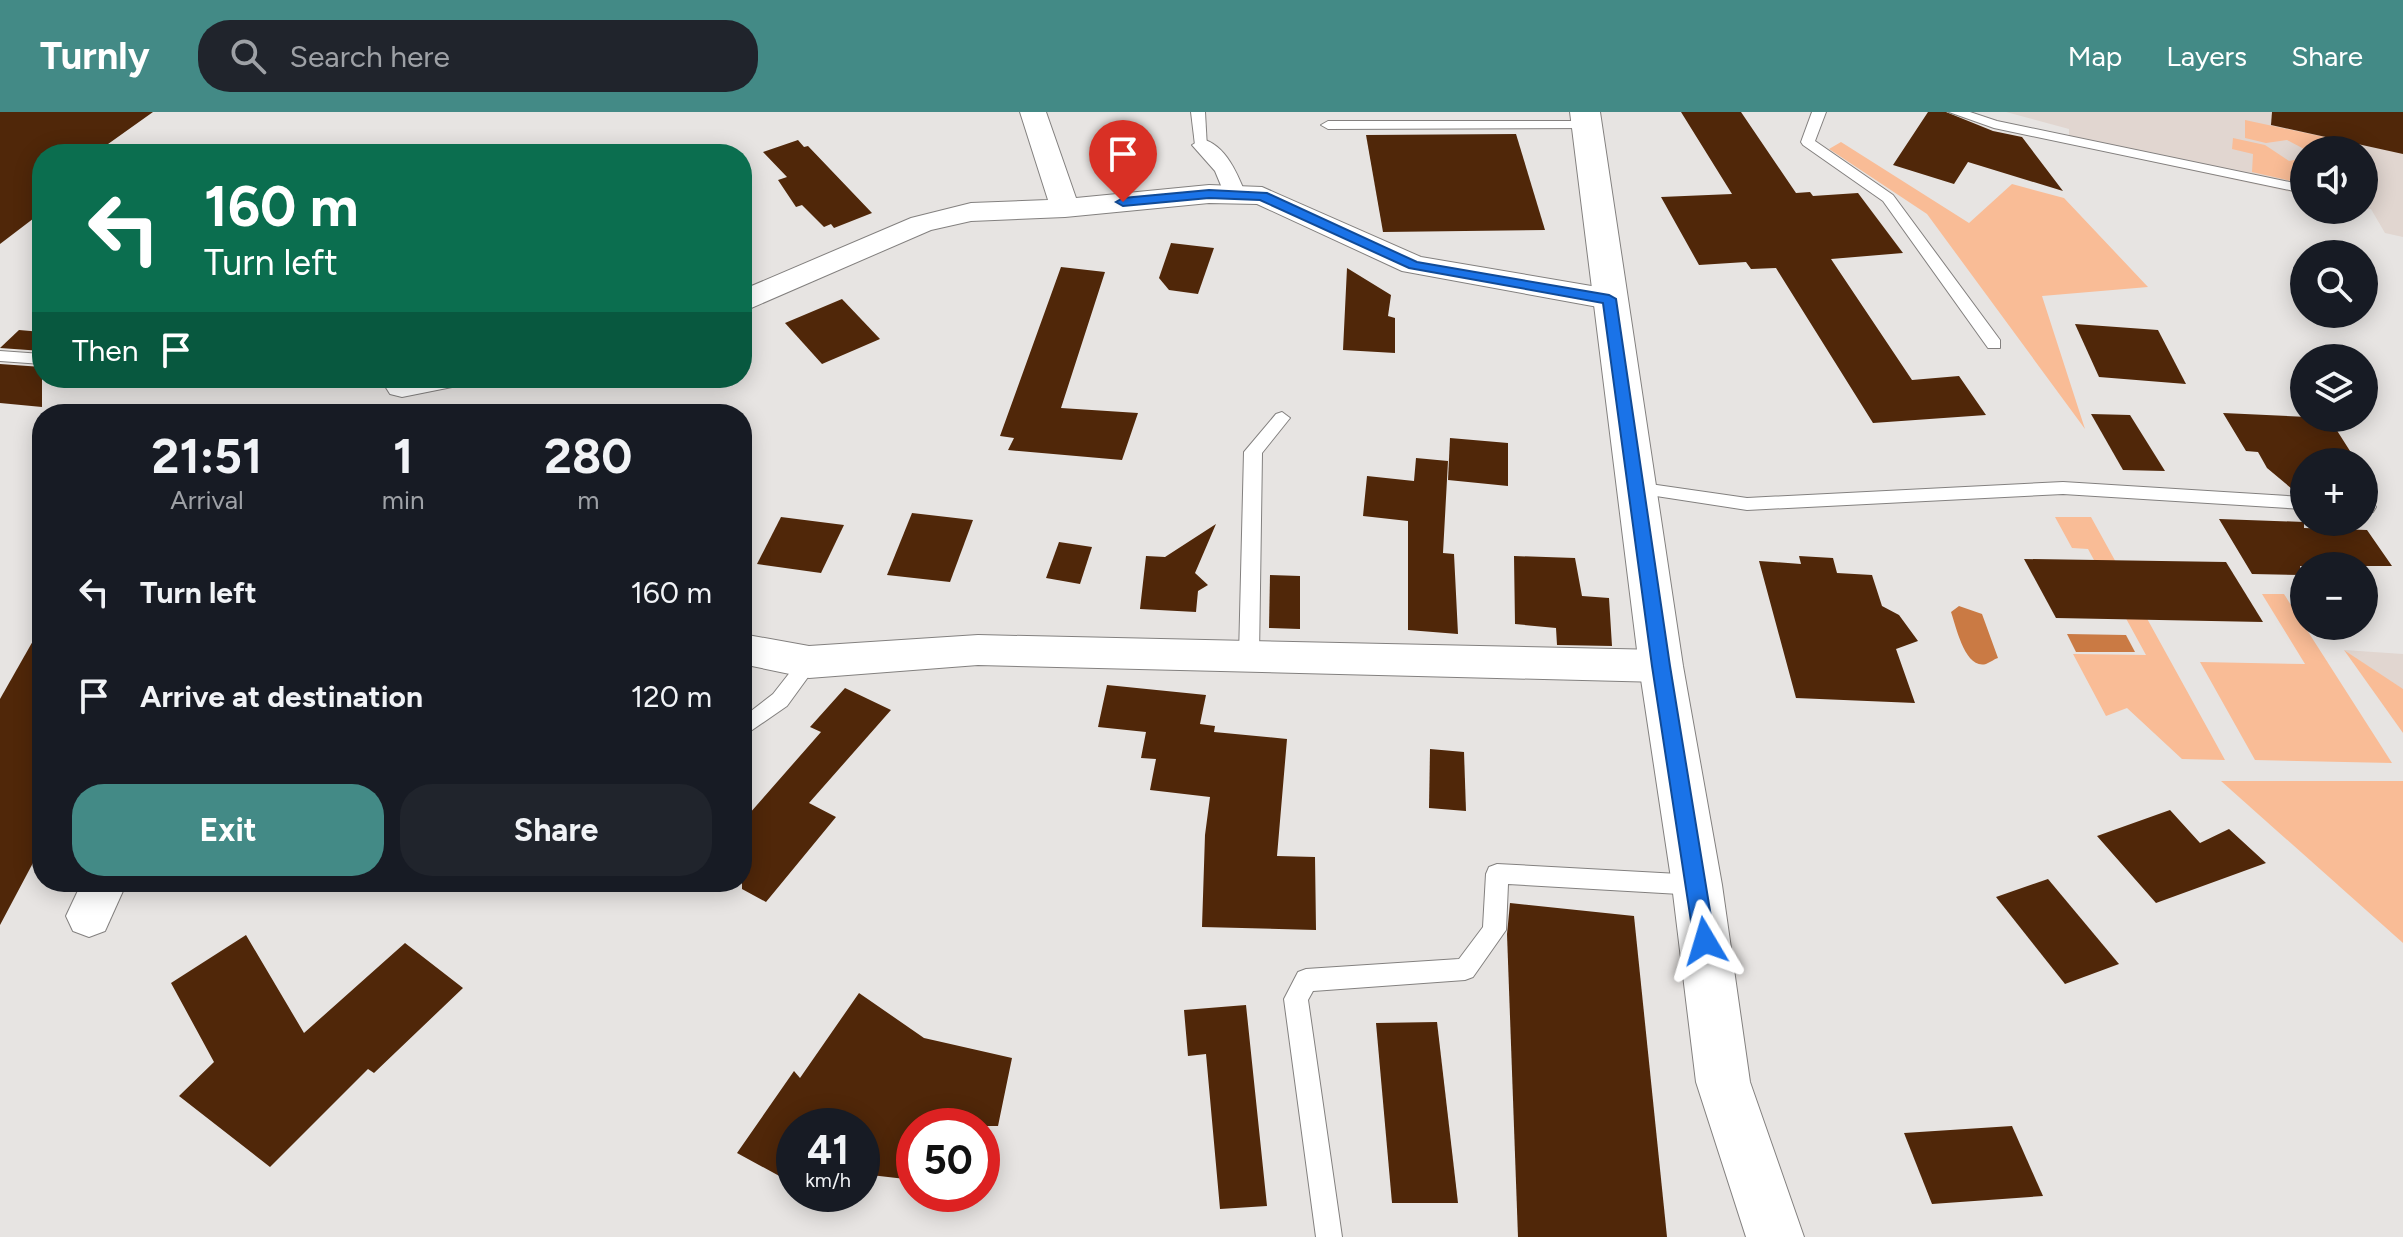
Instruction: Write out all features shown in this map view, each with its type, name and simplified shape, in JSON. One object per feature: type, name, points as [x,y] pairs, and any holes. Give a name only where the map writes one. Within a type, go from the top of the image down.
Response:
[{"type":"main road","points":[[1586,118],[1661,666],[1697,885],[1723,1082],[1775,1237]]},
{"type":"street","points":[[1033,112],[1065,208]]},
{"type":"street","points":[[1202,145],[1225,169],[1235,195]]},
{"type":"street","points":[[752,298],[921,224],[971,212],[1065,208],[1209,194],[1262,196],[1413,265],[1609,299]]},
{"type":"street","points":[[752,651],[809,662],[978,650],[1661,666]]},
{"type":"lane","points":[[1198,112],[1202,145]]},
{"type":"lane","points":[[1819,112],[1808,142],[1888,198],[1994,344]]},
{"type":"lane","points":[[1956,112],[1994,124],[2290,186]]},
{"type":"lane","points":[[1328,125],[1586,118]]},
{"type":"lane","points":[[0,356],[32,358]]},
{"type":"lane","points":[[1249,656],[1253,452],[1282,418]]},
{"type":"lane","points":[[1636,488],[1747,504],[2063,488],[2290,502]]},
{"type":"lane","points":[[752,721],[780,700],[809,662]]},
{"type":"lane","points":[[1329,1237],[1296,999],[1306,980],[1465,969],[1494,930],[1497,874],[1697,885]]},
{"type":"shaded area","points":[[2006,112],[2403,112],[2403,237],[2385,233],[2378,221],[2378,136],[2290,136],[2290,192],[2069,144],[2069,129]]},
{"type":"shaded area","points":[[2245,120],[2320,136],[2290,136],[2290,142],[2266,143],[2245,138]]},
{"type":"shaded area","points":[[2233,138],[2265,145],[2290,161],[2290,181],[2252,172],[2253,154],[2232,149]]},
{"type":"shaded area","points":[[1841,142],[1969,223],[2012,184],[2064,198],[2148,287],[2042,296],[2085,429],[1927,214],[1829,149]]},
{"type":"shaded area","points":[[2055,517],[2091,517],[2225,760],[2182,759],[2127,708],[2106,716],[2073,654],[2146,655],[2088,549],[2072,548]]},
{"type":"shaded area","points":[[2262,594],[2284,594],[2290,603],[2290,640]]},
{"type":"shaded area","points":[[1959,606],[1982,614],[1998,658],[1979,664],[1967,654],[1951,612]]},
{"type":"shaded area","points":[[2067,634],[2126,635],[2135,652],[2076,652]]},
{"type":"shaded area","points":[[2290,640],[2313,640],[2392,763],[2255,760],[2200,662],[2305,664]]},
{"type":"shaded area","points":[[2344,650],[2403,654],[2403,689],[2398,687]]},
{"type":"shaded area","points":[[2344,650],[2403,689],[2403,733]]},
{"type":"shaded area","points":[[2221,781],[2403,781],[2403,943]]},
{"type":"building","points":[[0,112],[153,112],[108,144],[32,144],[32,220],[0,244]]},
{"type":"building","points":[[1681,112],[1741,112],[1796,193],[1810,192],[1813,196],[1858,193],[1903,253],[1831,259],[1912,380],[1959,376],[1986,415],[1873,423],[1776,268],[1751,269],[1746,262],[1699,265],[1661,197],[1732,194]]},
{"type":"building","points":[[1928,112],[1946,112],[1993,131],[2022,137],[2063,191],[1968,162],[1954,184],[1893,165]]},
{"type":"building","points":[[2272,112],[2403,112],[2403,154],[2378,149],[2378,136],[2321,136],[2271,125]]},
{"type":"building","points":[[1516,134],[1545,230],[1383,232],[1366,135]]},
{"type":"building","points":[[798,140],[804,147],[808,146],[872,213],[834,228],[831,224],[824,227],[802,205],[796,207],[778,180],[787,177],[763,152]]},
{"type":"building","points":[[1171,243],[1214,248],[1198,294],[1169,290],[1159,278]]},
{"type":"building","points":[[1061,267],[1105,272],[1061,408],[1138,413],[1122,460],[1008,450],[1014,438],[1000,436]]},
{"type":"building","points":[[1347,268],[1391,295],[1388,316],[1395,318],[1395,353],[1343,350]]},
{"type":"building","points":[[842,299],[880,339],[822,364],[785,323]]},
{"type":"building","points":[[2075,324],[2158,330],[2186,384],[2099,377]]},
{"type":"building","points":[[19,330],[32,331],[32,350],[0,348]]},
{"type":"building","points":[[0,364],[32,366],[32,388],[42,388],[42,404],[0,403]]},
{"type":"building","points":[[2223,413],[2290,416],[2290,432],[2338,432],[2348,448],[2290,448],[2290,487],[2267,468],[2258,452],[2246,451]]},
{"type":"building","points":[[2091,414],[2130,415],[2165,471],[2123,470]]},
{"type":"building","points":[[1450,438],[1508,443],[1508,486],[1448,480]]},
{"type":"building","points":[[1416,458],[1448,461],[1443,553],[1454,554],[1458,634],[1408,630],[1408,521],[1363,516],[1367,476],[1414,481]]},
{"type":"building","points":[[912,513],[973,520],[950,582],[887,575]]},
{"type":"building","points":[[781,517],[844,525],[821,573],[757,564]]},
{"type":"building","points":[[2219,519],[2290,522],[2290,536],[2371,536],[2392,566],[2378,566],[2378,552],[2290,552],[2290,575],[2252,574]]},
{"type":"building","points":[[1216,524],[1195,573],[1208,585],[1198,591],[1196,612],[1140,609],[1146,556],[1165,557]]},
{"type":"building","points":[[1059,542],[1092,547],[1080,584],[1046,578]]},
{"type":"building","points":[[1514,556],[1575,558],[1582,596],[1609,598],[1612,646],[1557,645],[1556,628],[1515,624]]},
{"type":"building","points":[[1799,556],[1833,558],[1837,573],[1872,575],[1882,606],[1899,615],[1918,641],[1896,649],[1915,703],[1796,698],[1759,561],[1801,564]]},
{"type":"building","points":[[2024,559],[2226,562],[2263,622],[2056,618]]},
{"type":"building","points":[[1270,575],[1300,576],[1300,629],[1269,628]]},
{"type":"building","points":[[32,643],[32,865],[0,925],[0,699]]},
{"type":"building","points":[[1107,685],[1206,695],[1200,724],[1215,726],[1214,732],[1287,739],[1277,856],[1315,857],[1316,930],[1202,927],[1205,835],[1210,797],[1150,790],[1156,759],[1141,758],[1146,732],[1098,727]]},
{"type":"building","points":[[845,688],[891,710],[809,803],[836,817],[766,902],[748,892],[752,892],[752,811],[821,732],[810,727]]},
{"type":"building","points":[[1430,749],[1464,752],[1466,811],[1429,808]]},
{"type":"building","points":[[2170,810],[2200,843],[2229,829],[2266,863],[2156,903],[2097,836]]},
{"type":"building","points":[[2048,879],[2119,964],[2065,984],[1996,897]]},
{"type":"building","points":[[1510,903],[1634,916],[1667,1237],[1518,1237],[1507,934]]},
{"type":"building","points":[[246,935],[304,1033],[405,943],[463,988],[374,1073],[368,1069],[270,1167],[179,1096],[214,1062],[171,983]]},
{"type":"building","points":[[859,993],[924,1038],[1012,1058],[1000,1116],[1000,1108],[896,1108],[896,1178],[880,1176],[880,1108],[776,1108],[776,1174],[737,1153],[794,1071],[800,1078]]},
{"type":"building","points":[[1246,1005],[1267,1206],[1220,1209],[1206,1054],[1188,1056],[1184,1010]]},
{"type":"building","points":[[1437,1022],[1458,1203],[1392,1203],[1376,1023]]},
{"type":"building","points":[[2012,1126],[2043,1196],[1932,1204],[1904,1133]]},
{"type":"route","points":[[1123,202],[1209,194],[1262,196],[1413,265],[1609,299],[1661,666],[1705,941]]}]
